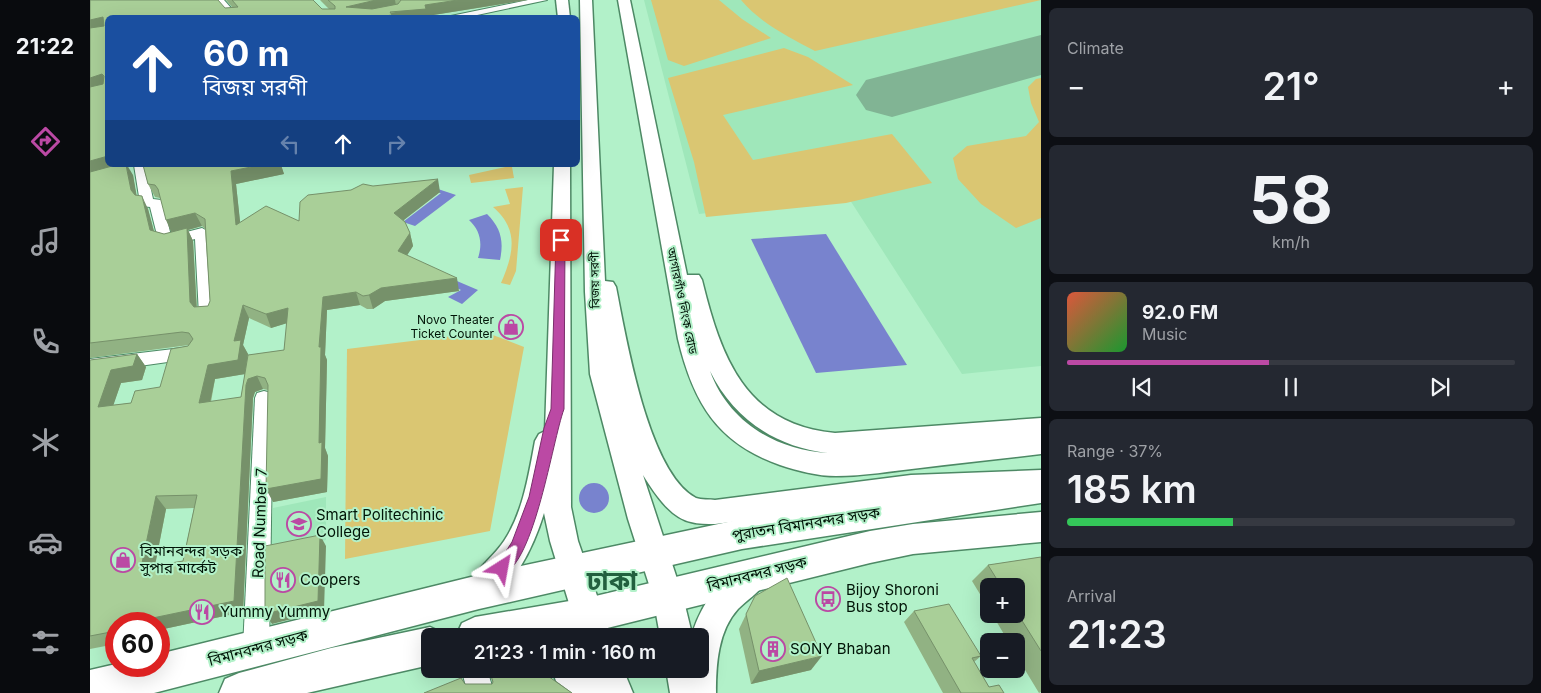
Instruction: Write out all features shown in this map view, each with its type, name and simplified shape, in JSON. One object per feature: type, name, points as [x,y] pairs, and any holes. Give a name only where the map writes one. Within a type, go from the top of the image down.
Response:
[{"type":"highway","name":"পুরাতন বিমানবন্দর সড়ক","points":[[573,572],[654,552],[770,528],[1041,489]]},
{"type":"highway","name":"বিমানবন্দর সড়ক","points":[[567,628],[591,626],[668,596],[913,539],[1041,527]]},
{"type":"highway","name":"বিমানবন্দর সড়ক","points":[[90,690],[480,592],[573,572]]},
{"type":"highway","points":[[239,693],[331,668],[421,648]]},
{"type":"main road","points":[[562,0],[564,15]]},
{"type":"main road","name":"বিজয় সরণী","points":[[586,0],[597,331],[602,374],[612,416],[668,596],[674,628]]},
{"type":"main road","name":"আগারগাঁও লিংক রোড","points":[[624,0],[656,179],[690,343],[707,391],[726,419],[741,434],[765,447],[807,462],[830,465],[873,463],[1041,444]]},
{"type":"main road","name":"আগারগাঁও লিংক রোড","points":[[635,0],[695,295],[712,353],[732,391],[746,408],[778,430],[806,440],[839,444],[1041,428]]},
{"type":"main road","points":[[562,167],[557,507],[573,572],[591,626]]},
{"type":"main road","points":[[595,273],[608,290],[622,373],[649,461],[662,483],[690,510],[715,512],[911,487],[1041,482]]},
{"type":"main road","points":[[480,592],[502,568],[518,546],[536,497],[550,428],[558,409]]},
{"type":"main road","points":[[700,693],[699,675],[710,627],[724,601],[756,574]]},
{"type":"main road","points":[[581,678],[594,693]]},
{"type":"main road","points":[[610,678],[616,693]]},
{"type":"main road","points":[[684,678],[687,693]]},
{"type":"street","points":[[219,0],[233,15]]},
{"type":"street","points":[[452,15],[461,11],[543,0]]},
{"type":"street","points":[[122,172],[140,167]]},
{"type":"street","points":[[143,167],[147,203],[156,203],[164,240],[170,241],[202,232],[207,315]]},
{"type":"street","points":[[90,366],[190,353]]},
{"type":"street","name":"Road Number 7","points":[[256,648],[264,398]]},
{"type":"street","points":[[477,678],[481,693]]},
{"type":"shaded area","points":[[644,0],[1041,0],[1041,366],[962,374],[848,197],[699,214]]},
{"type":"shaded area","points":[[651,0],[719,0],[742,19],[771,38],[684,66],[668,60]]},
{"type":"shaded area","points":[[741,0],[1041,0],[815,51],[766,23]]},
{"type":"shaded area","points":[[784,48],[808,57],[853,85],[723,115],[753,160],[892,134],[932,183],[846,203],[706,217],[694,162],[668,78]]},
{"type":"shaded area","points":[[1041,78],[1041,218],[1016,228],[981,204],[958,179],[953,158],[967,146],[1026,136],[1039,122],[1031,103],[1028,87],[1036,79]]},
{"type":"shaded area","points":[[512,167],[514,178],[471,183],[469,175]]},
{"type":"shaded area","points":[[523,187],[516,271],[510,285],[501,283],[509,263],[512,243],[511,234],[502,216],[493,207],[510,204],[505,189]]},
{"type":"shaded area","points":[[485,332],[524,347],[490,531],[345,559],[347,349]]},
{"type":"shaded area","name":"Smart Politechinic College","points":[[326,497],[326,540],[270,552],[273,508]]},
{"type":"water","points":[[438,189],[456,195],[415,226],[403,222],[441,193],[434,193]]},
{"type":"water","points":[[487,214],[496,224],[500,235],[502,247],[500,260],[478,258],[480,242],[478,232],[469,220]]},
{"type":"water","points":[[826,234],[907,365],[816,373],[751,239]]},
{"type":"water","points":[[417,264],[478,290],[462,304],[448,297],[461,290],[412,268]]},
{"type":"water","points":[[594,483],[605,487],[609,498],[605,509],[594,513],[583,509],[579,498],[583,487]]},
{"type":"building","points":[[90,0],[218,0],[225,8],[238,7],[232,0],[313,0],[322,9],[335,9],[335,6],[328,0],[376,0],[346,7],[372,9],[398,4],[401,0],[458,0],[425,5],[426,9],[390,12],[392,15],[105,15],[105,157],[90,161],[90,87],[103,84],[104,76],[102,74],[90,78],[90,28],[104,26],[103,17],[90,20]]},
{"type":"building","points":[[109,167],[126,167],[131,190],[135,195],[142,196],[150,230],[164,234],[187,228],[190,302],[194,307],[208,306],[210,301],[205,219],[195,213],[166,220],[158,189],[155,185],[148,184],[144,167],[251,167],[231,171],[236,225],[266,206],[299,221],[300,202],[308,195],[351,190],[363,184],[373,186],[438,179],[394,213],[405,222],[410,233],[398,251],[457,278],[381,288],[369,295],[363,296],[356,292],[323,297],[319,347],[321,347],[319,443],[322,442],[321,479],[266,489],[268,385],[265,378],[257,376],[248,379],[246,385],[234,601],[170,614],[170,612],[105,612],[105,633],[90,636],[90,360],[137,354],[133,366],[111,370],[98,407],[131,403],[135,391],[160,387],[171,349],[188,346],[193,339],[189,333],[182,332],[90,343],[90,172]],"holes":[[[243,305],[266,314],[288,308],[284,350],[248,355],[241,397],[199,403],[208,365],[238,360],[241,340],[234,341]],[[197,495],[183,561],[141,568],[156,496]]]},
{"type":"building","points":[[320,535],[318,601],[265,614],[265,546]]},
{"type":"building","points":[[1041,557],[1041,651],[1024,623],[1025,578],[996,578],[988,565]]},
{"type":"building","name":"SONY Bhaban","points":[[787,578],[822,656],[759,671],[746,614],[755,596]]},
{"type":"building","points":[[949,604],[980,654],[980,656],[972,658],[980,672],[980,678],[984,678],[989,687],[999,685],[1004,693],[961,693],[914,611]]},
{"type":"building","points":[[461,678],[465,684],[492,684],[492,678],[551,678],[572,693],[424,693]]},
{"type":"runway","points":[[892,95],[1041,55]]},
{"type":"place","name":"Novo Theater Ticket Counter","points":[[511,327]]},
{"type":"place","name":"Smart Politechinic College","points":[[299,524]]},
{"type":"place","name":"বিমানবন্দর সড়ক সুপার মার্কেট","points":[[123,560]]},
{"type":"place","name":"Coopers","points":[[283,580]]},
{"type":"place","name":"Bijoy Shoroni Bus stop","points":[[828,599]]},
{"type":"place","name":"Yummy Yummy","points":[[202,612]]},
{"type":"place","name":"SONY Bhaban","points":[[773,649]]},
{"type":"district","name":"ঢাকা","points":[[612,581]]},
{"type":"route","points":[[502,568],[518,546],[536,497],[550,428],[558,409],[561,240]]}]
